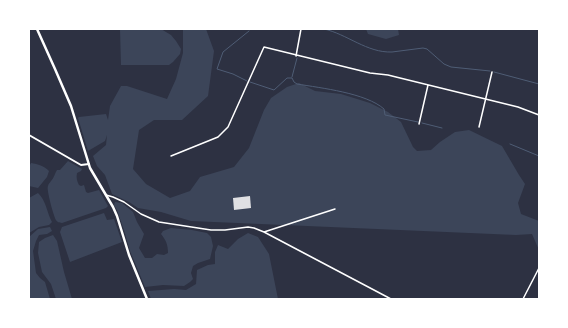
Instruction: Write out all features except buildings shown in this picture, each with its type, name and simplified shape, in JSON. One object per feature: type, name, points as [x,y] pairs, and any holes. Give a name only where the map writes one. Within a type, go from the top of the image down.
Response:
[{"type":"main road","points":[[36,29],[55,69],[70,106],[91,169],[117,216],[129,255],[147,299]]},
{"type":"street","points":[[296,56],[301,29]]},
{"type":"street","points":[[171,156],[218,137],[228,127],[264,47],[296,56],[370,73],[388,75],[486,99],[518,107],[539,115]]},
{"type":"street","points":[[479,127],[492,72]]},
{"type":"street","points":[[419,124],[428,85]]},
{"type":"street","points":[[29,135],[81,165],[89,164]]},
{"type":"street","points":[[106,195],[124,202],[141,214],[159,222],[211,230],[248,227],[254,228],[391,299]]},
{"type":"street","points":[[264,232],[335,209]]},
{"type":"street","points":[[523,299],[539,268]]},
{"type":"shaded area","points":[[120,29],[161,29],[171,35],[176,41],[181,49],[180,54],[169,65],[121,65]]},
{"type":"shaded area","points":[[183,29],[206,29],[214,51],[208,96],[182,120],[154,120],[139,130],[133,169],[146,184],[170,198],[190,191],[200,177],[234,167],[249,148],[264,110],[271,98],[287,87],[299,83],[315,91],[341,94],[370,103],[388,112],[401,122],[413,147],[417,151],[431,150],[455,132],[469,130],[502,146],[525,184],[518,203],[521,214],[539,221],[539,250],[532,234],[516,235],[191,221],[161,212],[138,208],[112,194],[105,175],[97,166],[93,156],[106,145],[107,135],[105,141],[88,151],[78,118],[106,114],[108,120],[110,106],[121,86],[127,86],[167,99],[176,79],[183,53]]},
{"type":"shaded area","points":[[366,29],[398,29],[399,35],[386,39],[368,34]]},
{"type":"shaded area","points":[[68,161],[82,169],[77,173],[79,185],[84,185],[86,192],[88,193],[99,190],[108,206],[62,223],[57,222],[55,218],[50,203],[48,185],[57,170],[60,170]]},
{"type":"shaded area","points":[[31,163],[41,166],[49,171],[47,177],[38,188],[29,186],[29,167]]},
{"type":"shaded area","points":[[38,193],[45,203],[52,222],[49,225],[39,227],[29,233],[29,198]]},
{"type":"shaded area","points":[[115,202],[122,203],[133,212],[144,234],[139,248],[145,258],[152,258],[157,254],[164,255],[168,253],[168,248],[161,234],[163,231],[171,228],[207,233],[211,237],[213,246],[210,259],[193,266],[191,273],[193,279],[184,286],[163,285],[145,287],[130,251],[124,230],[114,205]]},
{"type":"shaded area","points":[[104,213],[107,220],[114,219],[122,242],[70,262],[60,232],[62,227]]},
{"type":"shaded area","points":[[50,227],[52,231],[47,234],[39,235],[33,251],[36,273],[45,282],[50,299],[29,299],[29,237],[38,229]]},
{"type":"shaded area","points":[[248,233],[258,237],[269,254],[278,299],[151,299],[148,291],[174,289],[186,290],[196,284],[197,270],[208,265],[215,264],[215,252],[218,245],[228,249],[238,239]]},
{"type":"shaded area","points":[[53,235],[57,241],[72,299],[56,299],[51,284],[42,272],[38,253],[39,242]]},
{"type":"waterway","points":[[324,29],[332,31],[374,50],[392,52],[423,48],[427,49],[444,64],[451,67],[490,71]]},
{"type":"waterway","points":[[247,81],[233,74],[217,69],[223,52],[249,31]]},
{"type":"waterway","points":[[292,77],[297,58]]},
{"type":"waterway","points":[[494,72],[539,84]]},
{"type":"waterway","points":[[250,82],[274,90],[287,78],[292,78],[297,84],[330,89],[355,95],[376,103],[384,109],[385,115],[418,122]]},
{"type":"waterway","points":[[422,123],[442,128]]},
{"type":"waterway","points":[[510,144],[539,156]]}]
